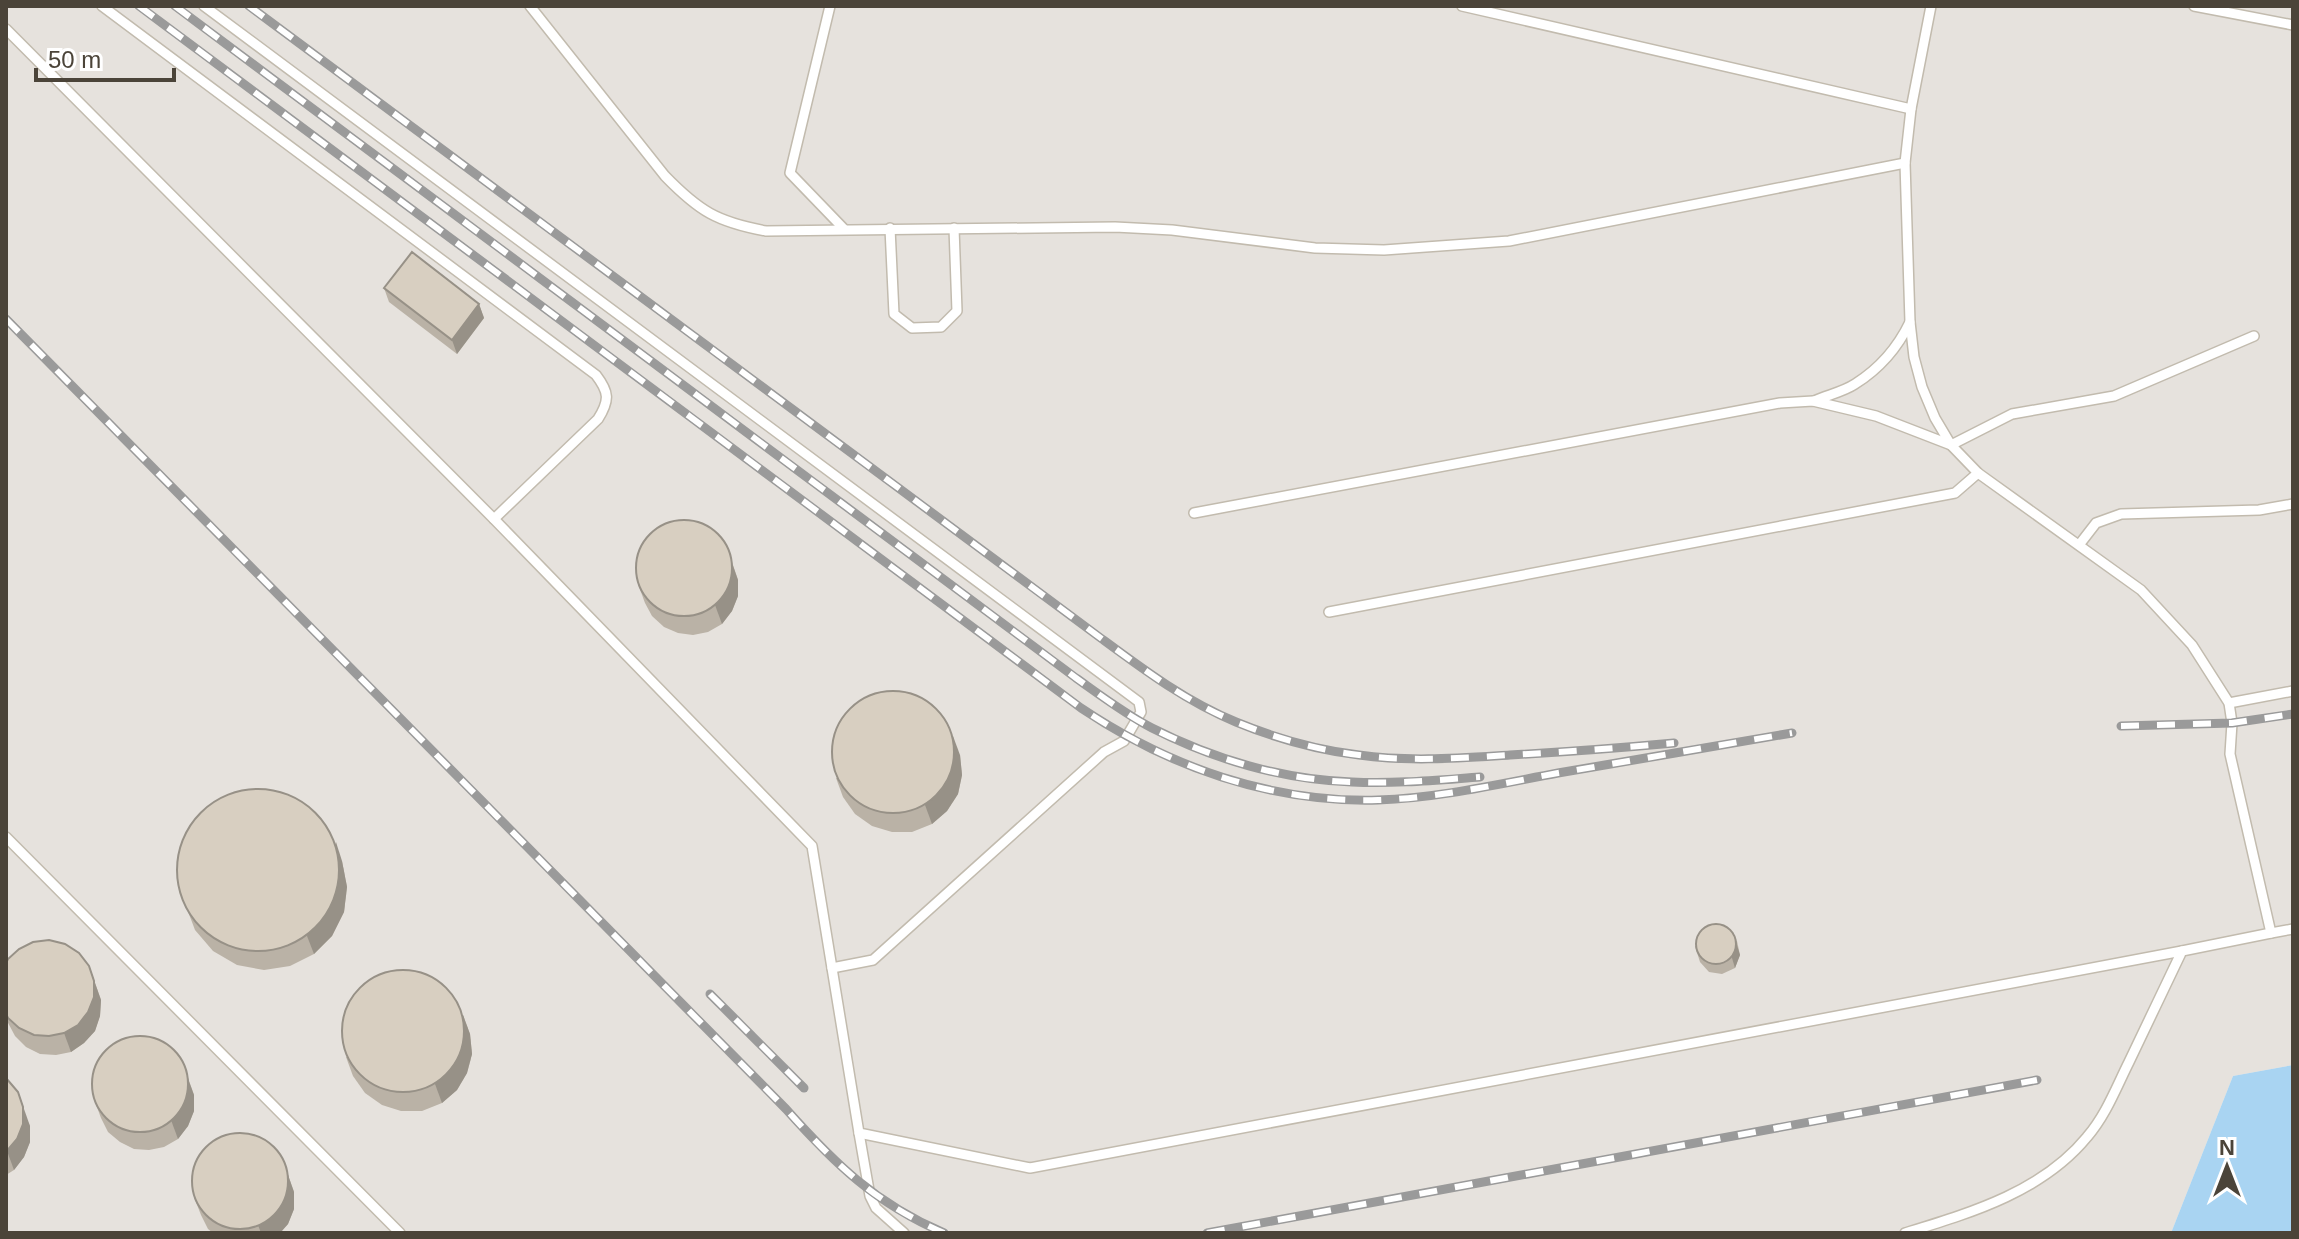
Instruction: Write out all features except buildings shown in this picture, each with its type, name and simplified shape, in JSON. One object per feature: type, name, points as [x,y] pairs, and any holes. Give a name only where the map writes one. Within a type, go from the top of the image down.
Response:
[{"type":"lane","points":[[102,6],[596,375],[604,385],[606,407],[598,419],[494,519]]},
{"type":"lane","points":[[204,6],[1139,702],[1141,712],[1124,741],[1104,752],[873,960],[832,968]]},
{"type":"lane","points":[[530,6],[665,176],[686,197],[712,216],[739,226],[766,231],[1115,227],[1172,230],[1315,248],[1384,250],[1509,241],[1905,163]]},
{"type":"lane","points":[[830,6],[790,173],[844,229]]},
{"type":"lane","points":[[1462,6],[1911,109]]},
{"type":"lane","points":[[1931,6],[1911,109],[1905,163],[1910,322],[1914,357],[1922,387],[1951,445],[1978,473],[2141,590],[2192,645],[2229,703],[2232,723],[2230,754],[2271,933]]},
{"type":"lane","points":[[2194,6],[2293,25]]},
{"type":"lane","points":[[6,29],[494,519],[812,846],[870,1196],[876,1208],[904,1233]]},
{"type":"lane","points":[[890,228],[894,314],[912,328],[941,327],[957,311],[954,228]]},
{"type":"lane","points":[[1813,401],[1854,385],[1879,365],[1900,343],[1910,322]]},
{"type":"lane","points":[[1194,513],[1780,403],[1813,401],[1876,416],[1951,445],[2012,414],[2114,396],[2254,336]]},
{"type":"lane","points":[[1329,612],[1955,493],[1978,473]]},
{"type":"lane","points":[[2079,545],[2096,523],[2121,514],[2259,510],[2293,504]]},
{"type":"lane","points":[[2229,703],[2293,691]]},
{"type":"lane","points":[[6,837],[400,1233]]},
{"type":"lane","points":[[859,1133],[1030,1168],[2293,929]]},
{"type":"lane","points":[[1905,1233],[1999,1201],[2032,1183],[2087,1138],[2104,1113],[2182,951]]},
{"type":"shaded area","points":[[6,6],[2293,6],[2293,1065],[2233,1076],[2171,1233],[6,1233]]},
{"type":"water","points":[[2293,1065],[2293,1233],[2171,1233],[2233,1076]]},
{"type":"railway","points":[[139,6],[1081,708],[1149,748],[1185,764],[1260,788],[1338,799],[1378,800],[1469,790],[1792,733]]},
{"type":"railway","points":[[175,6],[1076,678],[1142,723],[1224,758],[1300,777],[1352,782],[1480,777]]},
{"type":"railway","points":[[249,6],[1118,651],[1200,705],[1281,738],[1328,750],[1378,757],[1453,758],[1674,743]]},
{"type":"railway","points":[[6,319],[839,1164],[897,1209],[944,1233]]},
{"type":"railway","points":[[2121,726],[2232,723],[2293,714]]},
{"type":"railway","points":[[710,994],[804,1088]]},
{"type":"railway","points":[[1207,1233],[2037,1080]]}]
